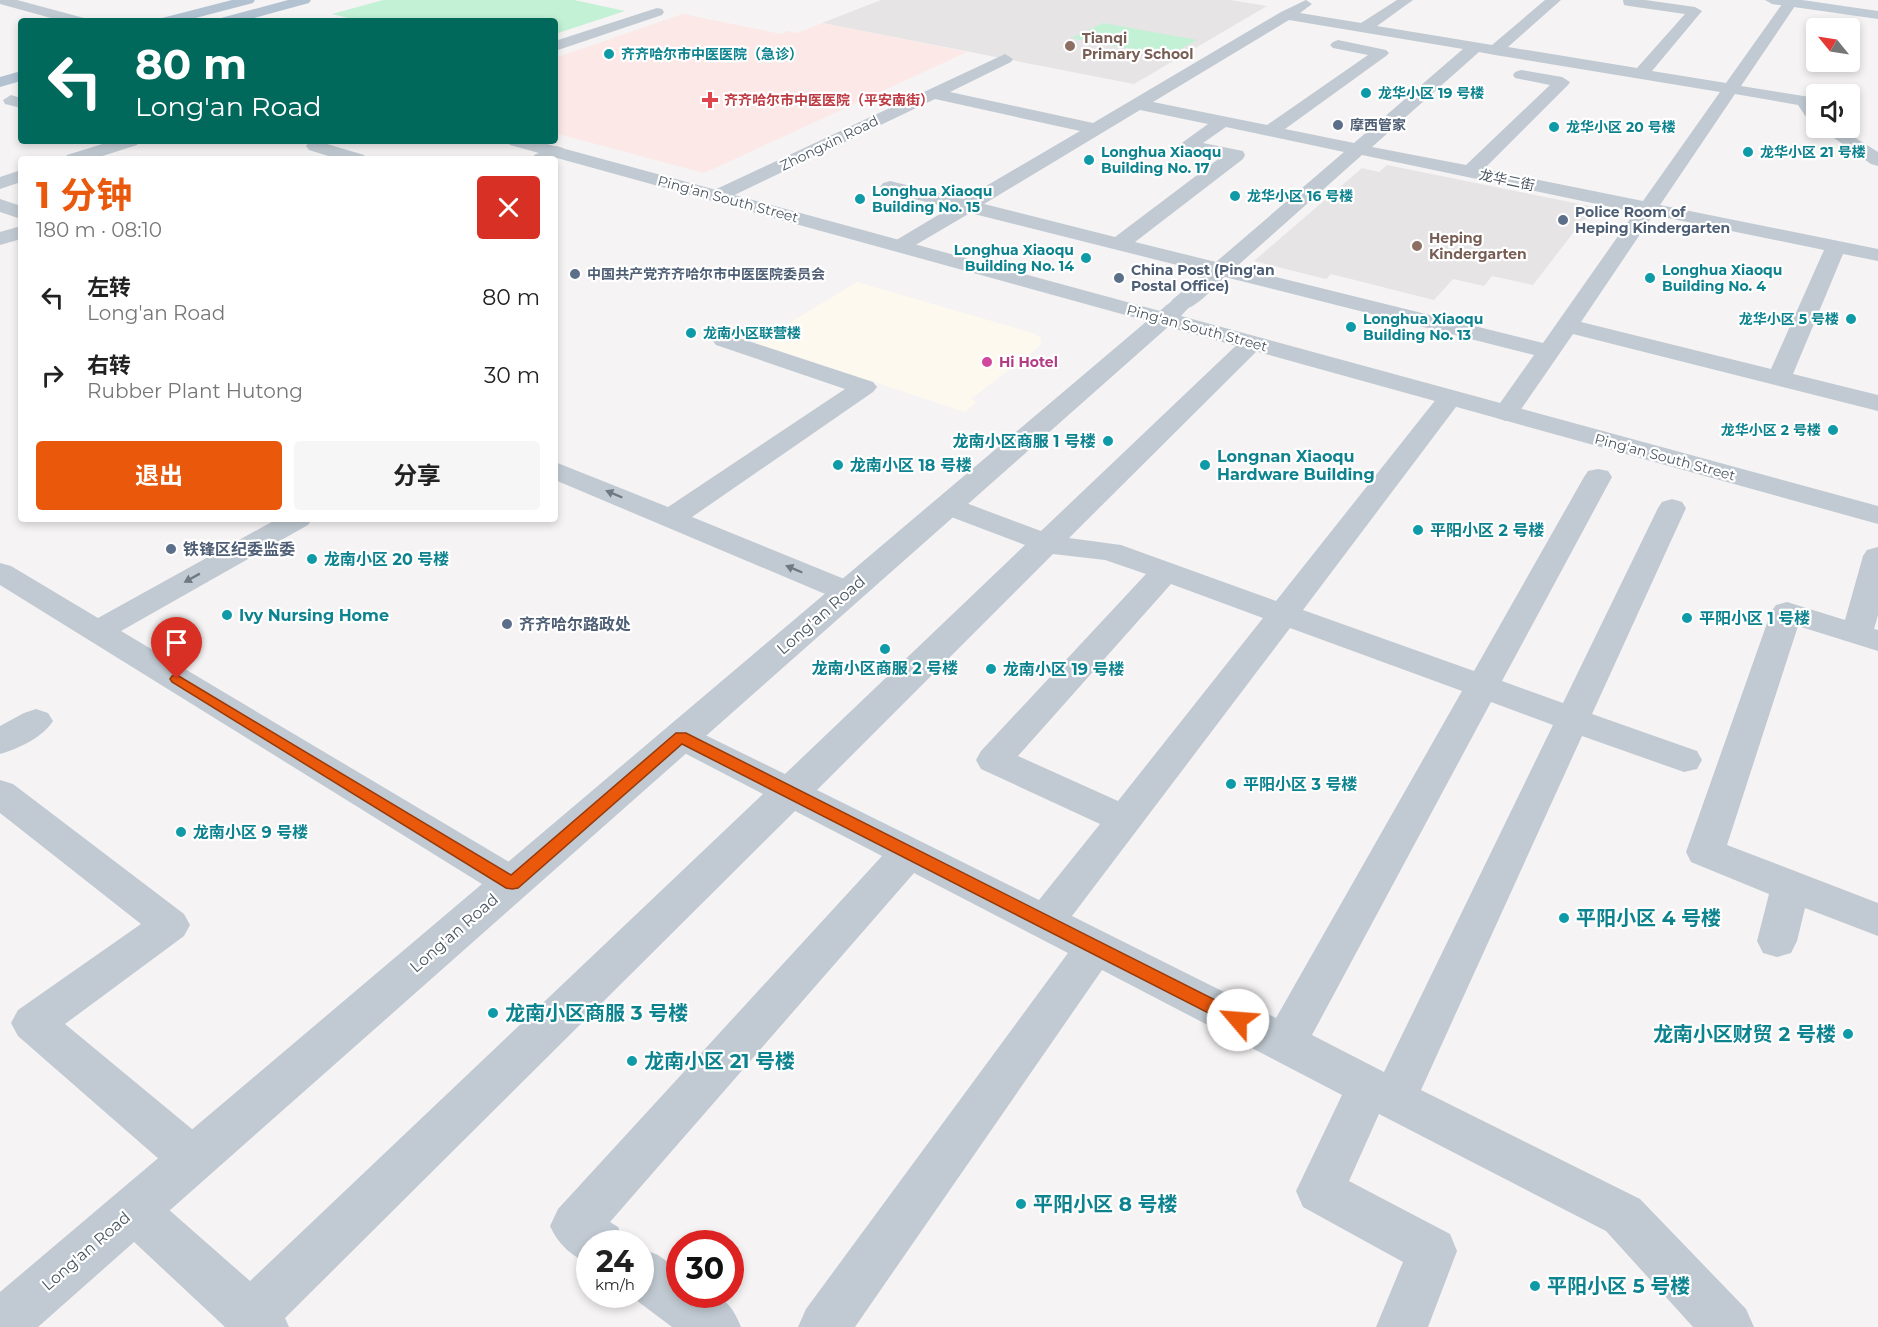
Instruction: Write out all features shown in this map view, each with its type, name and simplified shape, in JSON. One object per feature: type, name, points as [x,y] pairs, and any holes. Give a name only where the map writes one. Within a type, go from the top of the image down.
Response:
[{"type":"main road","points":[[179,18],[248,0]]},
{"type":"main road","points":[[237,18],[304,0]]},
{"type":"main road","points":[[1832,0],[1878,6]]},
{"type":"main road","points":[[1785,1],[1878,15]]},
{"type":"main road","points":[[0,82],[18,77]]},
{"type":"street","points":[[1,0],[68,18]]},
{"type":"street","points":[[1364,28],[1406,0]]},
{"type":"street","points":[[1495,50],[1554,0]]},
{"type":"street","points":[[1506,413],[1730,89],[1785,1]]},
{"type":"street","points":[[900,246],[1136,105],[1286,8],[1309,2]]},
{"type":"street","points":[[1629,2],[1695,11],[1641,74]]},
{"type":"street","points":[[1286,8],[1342,25],[1804,101],[1806,104]]},
{"type":"street","points":[[558,45],[657,12]]},
{"type":"street","points":[[1269,132],[1381,53],[1325,40],[1342,25]]},
{"type":"street","points":[[566,30],[589,35]]},
{"type":"street","name":"Long'an Road","points":[[0,1326],[1359,150],[1475,47]]},
{"type":"street","name":"Zhongxin Road","points":[[717,196],[1005,59]]},
{"type":"street","points":[[1456,63],[1480,68]]},
{"type":"street","points":[[1470,172],[1562,82],[1503,72]]},
{"type":"street","points":[[933,93],[1094,129]]},
{"type":"street","name":"龙华二街","points":[[1136,105],[1878,255]]},
{"type":"street","points":[[1119,244],[1236,155],[1188,145],[1222,122]]},
{"type":"street","points":[[1844,138],[1878,160]]},
{"type":"street","points":[[84,156],[122,144]]},
{"type":"street","name":"Ping'an South Street","points":[[523,144],[549,156]]},
{"type":"street","points":[[315,146],[347,156]]},
{"type":"street","name":"Ping'an South Street","points":[[558,158],[717,196],[900,246],[1172,312],[1252,343],[1878,515]]},
{"type":"street","points":[[0,183],[18,177]]},
{"type":"street","points":[[890,186],[1548,351]]},
{"type":"street","points":[[0,205],[18,212]]},
{"type":"street","points":[[0,239],[18,233]]},
{"type":"street","points":[[1779,378],[1836,247]]},
{"type":"street","points":[[1566,325],[1878,403]]},
{"type":"street","points":[[671,518],[864,387],[724,340]]},
{"type":"street","points":[[134,1210],[257,1322],[790,792],[1252,343]]},
{"type":"street","points":[[1046,922],[1450,398]]},
{"type":"street","points":[[558,471],[848,592]]},
{"type":"street","points":[[1285,1043],[1598,477]]},
{"type":"street","points":[[948,506],[1055,546],[1110,551],[1684,760]]},
{"type":"street","points":[[1402,1327],[1432,1251],[1320,1191],[1381,1093],[1573,720],[1672,508]]},
{"type":"street","points":[[98,631],[293,522]]},
{"type":"street","points":[[1878,556],[1868,638],[1787,612],[1705,852],[1878,920]]},
{"type":"street","points":[[0,572],[512,883]]},
{"type":"street","points":[[1124,819],[994,760],[1165,572]]},
{"type":"street","points":[[0,742],[36,721]]},
{"type":"street","points":[[681,737],[1623,1215],[1728,1327]]},
{"type":"street","points":[[0,793],[170,925],[33,1023],[193,1159]]},
{"type":"street","points":[[581,1230],[575,1226],[909,852]]},
{"type":"street","points":[[1776,941],[1791,886]]},
{"type":"street","points":[[824,1327],[1095,948]]},
{"type":"street","points":[[654,1283],[715,1327]]},
{"type":"shaded area","name":"Tianqi Primary School","points":[[881,0],[1230,0],[1267,6],[1134,84],[822,23]]},
{"type":"shaded area","name":"齐齐哈尔市中医医院（平安南街）","points":[[683,14],[781,34],[788,31],[797,33],[822,23],[967,52],[704,173],[558,134],[558,57]]},
{"type":"shaded area","name":"Heping Kindergarten","points":[[1387,165],[1594,207],[1601,211],[1603,216],[1583,220],[1533,285],[1492,276],[1484,286],[1453,279],[1434,300],[1331,274],[1326,279],[1254,261],[1362,168],[1379,172]]},
{"type":"shaded area","points":[[857,282],[1033,333],[1041,338],[1041,345],[971,399],[977,402],[965,412],[756,343]]},
{"type":"green space","points":[[383,0],[574,0],[625,11],[558,33],[558,18],[348,18],[332,14]]},
{"type":"green space","points":[[1103,23],[1197,40],[1167,56],[1071,38]]},
{"type":"place","name":"Tianqi Primary School","points":[[1070,46]]},
{"type":"place","name":"齐齐哈尔市中医医院（急诊）","points":[[609,54]]},
{"type":"place","name":"龙华小区 19 号楼","points":[[1366,93]]},
{"type":"place","name":"齐齐哈尔市中医医院（平安南街）","points":[[710,100]]},
{"type":"place","name":"摩西管家","points":[[1338,125]]},
{"type":"place","name":"龙华小区 20 号楼","points":[[1554,127]]},
{"type":"place","name":"龙华小区 21 号楼","points":[[1748,152]]},
{"type":"place","name":"Longhua Xiaoqu Building No. 17","points":[[1089,160]]},
{"type":"place","name":"龙华小区 16 号楼","points":[[1235,196]]},
{"type":"place","name":"Longhua Xiaoqu Building No. 15","points":[[860,199]]},
{"type":"place","name":"Police Room of Heping Kindergarten","points":[[1563,220]]},
{"type":"place","name":"Heping Kindergarten","points":[[1417,246]]},
{"type":"place","name":"Longhua Xiaoqu Building No. 14","points":[[1086,258]]},
{"type":"place","name":"中国共产党齐齐哈尔市中医医院委员会","points":[[575,274]]},
{"type":"place","name":"China Post (Ping'an Postal Office)","points":[[1119,278]]},
{"type":"place","name":"Longhua Xiaoqu Building No. 4","points":[[1650,278]]},
{"type":"place","name":"龙华小区 5 号楼","points":[[1851,319]]},
{"type":"place","name":"Longhua Xiaoqu Building No. 13","points":[[1351,327]]},
{"type":"place","name":"龙南小区联营楼","points":[[691,333]]},
{"type":"place","name":"Hi Hotel","points":[[987,362]]},
{"type":"place","name":"龙华小区 2 号楼","points":[[1833,430]]},
{"type":"place","name":"龙南小区商服 1 号楼","points":[[1108,441]]},
{"type":"place","name":"龙南小区 18 号楼","points":[[838,465]]},
{"type":"place","name":"Longnan Xiaoqu Hardware Building","points":[[1205,465]]},
{"type":"place","name":"平阳小区 2 号楼","points":[[1418,530]]},
{"type":"place","name":"铁锋区纪委监委","points":[[171,549]]},
{"type":"place","name":"龙南小区 20 号楼","points":[[312,559]]},
{"type":"place","name":"Ivy Nursing Home","points":[[227,615]]},
{"type":"place","name":"平阳小区 1 号楼","points":[[1687,618]]},
{"type":"place","name":"齐齐哈尔路政处","points":[[507,624]]},
{"type":"place","name":"龙南小区商服 2 号楼","points":[[885,649]]},
{"type":"place","name":"龙南小区 19 号楼","points":[[991,669]]},
{"type":"place","name":"平阳小区 3 号楼","points":[[1231,784]]},
{"type":"place","name":"龙南小区 9 号楼","points":[[181,832]]},
{"type":"place","name":"平阳小区 4 号楼","points":[[1564,918]]},
{"type":"place","name":"龙南小区商服 3 号楼","points":[[493,1013]]},
{"type":"place","name":"龙南小区财贸 2 号楼","points":[[1848,1034]]},
{"type":"place","name":"龙南小区 21 号楼","points":[[632,1061]]},
{"type":"place","name":"平阳小区 8 号楼","points":[[1021,1204]]},
{"type":"place","name":"平阳小区 5 号楼","points":[[1535,1286]]},
{"type":"route","points":[[177,679],[512,883],[681,737],[1238,1020]]}]
